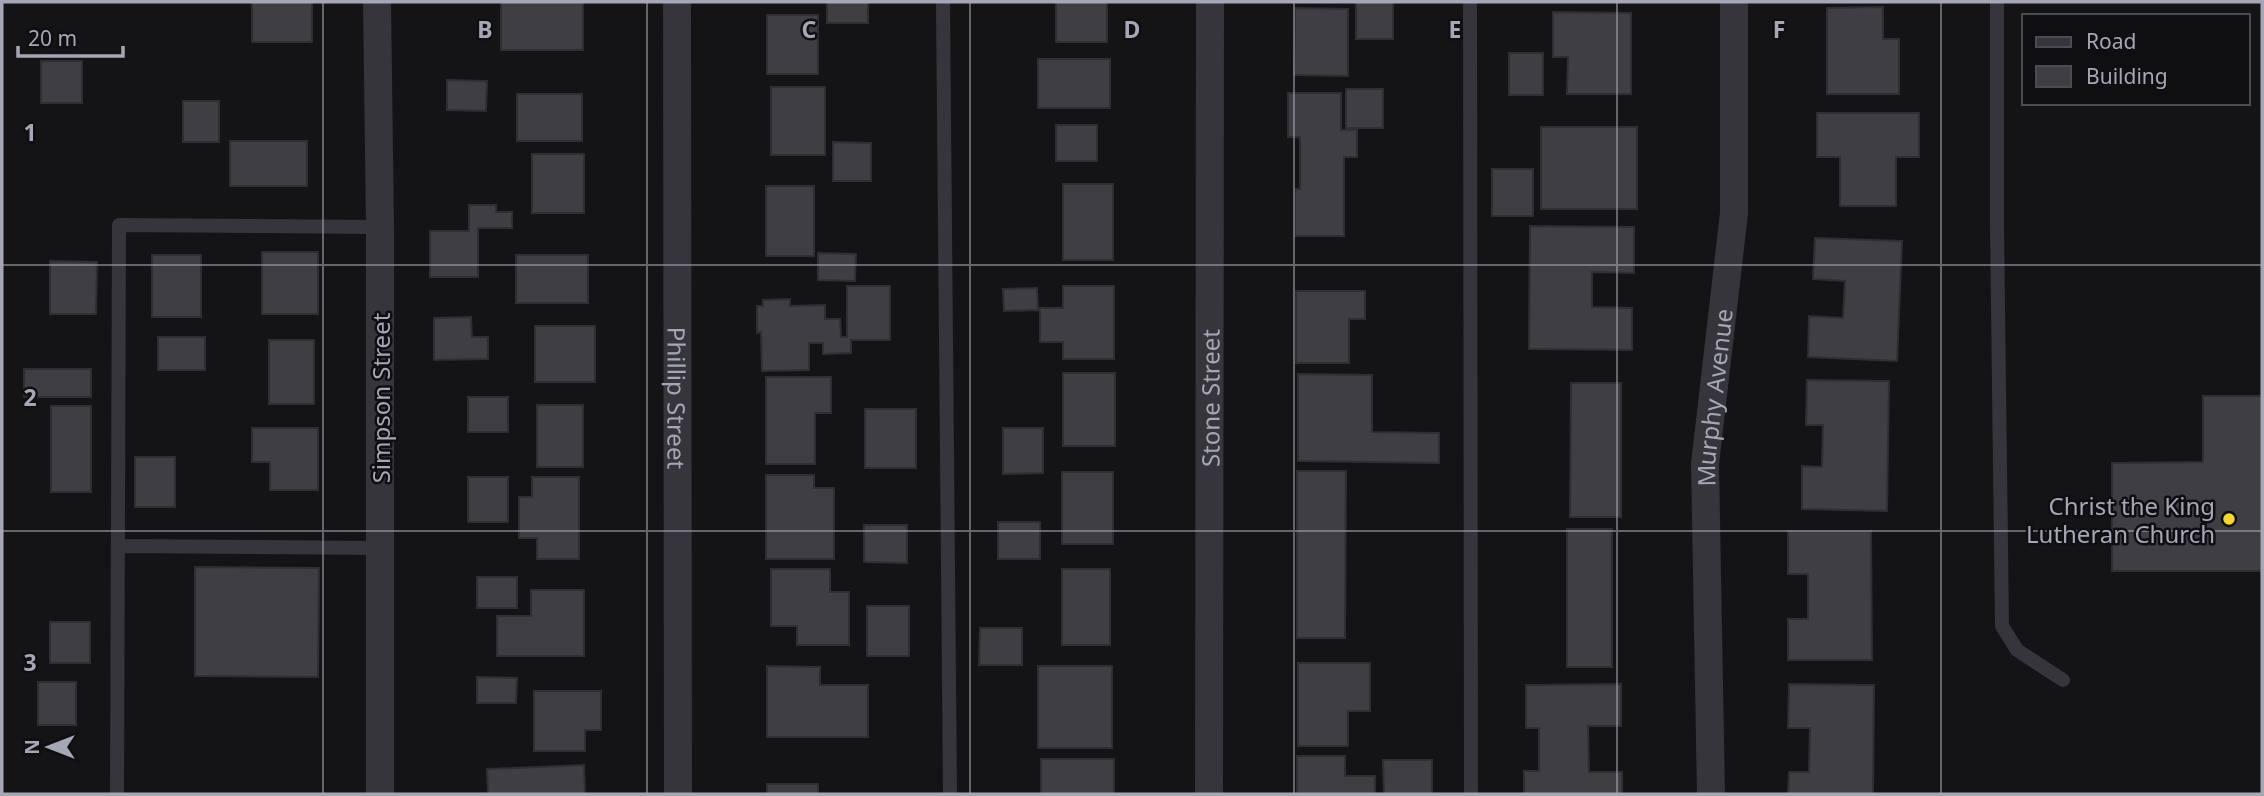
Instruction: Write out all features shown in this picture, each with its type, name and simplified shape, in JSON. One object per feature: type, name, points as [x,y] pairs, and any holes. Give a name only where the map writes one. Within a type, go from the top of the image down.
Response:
[{"type":"street","name":"Simpson Street","points":[[377,2],[380,227],[380,794]]},
{"type":"street","name":"Phillip Street","points":[[677,2],[678,794]]},
{"type":"street","name":"Stone Street","points":[[1209,794],[1210,2]]},
{"type":"street","name":"Murphy Avenue","points":[[1711,794],[1705,464],[1734,213],[1734,2]]},
{"type":"lane","points":[[943,2],[950,794]]},
{"type":"lane","points":[[1470,2],[1471,794]]},
{"type":"lane","points":[[1997,2],[2002,626],[2017,650],[2063,680]]},
{"type":"lane","points":[[117,794],[120,225],[380,227]]},
{"type":"lane","points":[[118,546],[381,548]]},
{"type":"building","points":[[252,2],[312,2],[312,42],[252,42]]},
{"type":"building","points":[[501,2],[583,2],[583,50],[501,50]]},
{"type":"building","points":[[827,2],[868,2],[868,23],[827,23]]},
{"type":"building","points":[[1056,2],[1107,2],[1107,42],[1056,42]]},
{"type":"building","points":[[1356,2],[1393,2],[1393,39],[1356,39]]},
{"type":"building","points":[[1883,7],[1883,39],[1899,39],[1899,94],[1827,94],[1827,8]]},
{"type":"building","points":[[1295,8],[1348,9],[1348,76],[1294,75]]},
{"type":"building","points":[[1553,12],[1631,13],[1631,94],[1567,94],[1568,57],[1553,57]]},
{"type":"building","points":[[767,15],[818,15],[818,74],[767,74]]},
{"type":"building","points":[[1509,53],[1543,53],[1543,95],[1509,95]]},
{"type":"building","points":[[1038,59],[1110,59],[1110,108],[1038,108]]},
{"type":"building","points":[[41,61],[82,61],[82,103],[41,103]]},
{"type":"building","points":[[447,80],[487,81],[486,111],[447,110]]},
{"type":"building","points":[[771,87],[825,87],[825,155],[771,155]]},
{"type":"building","points":[[1346,89],[1383,89],[1383,128],[1346,128]]},
{"type":"building","points":[[1288,93],[1341,93],[1341,130],[1357,130],[1357,157],[1344,157],[1344,236],[1295,236],[1295,189],[1300,189],[1300,137],[1288,137]]},
{"type":"building","points":[[517,94],[582,94],[582,141],[517,141]]},
{"type":"building","points":[[183,101],[219,101],[219,142],[183,142]]},
{"type":"building","points":[[1817,113],[1919,113],[1919,157],[1896,157],[1896,206],[1840,206],[1840,157],[1817,157]]},
{"type":"building","points":[[1056,125],[1097,125],[1097,161],[1056,161]]},
{"type":"building","points":[[1541,127],[1637,127],[1637,209],[1541,209]]},
{"type":"building","points":[[230,141],[307,141],[307,186],[230,186]]},
{"type":"building","points":[[833,142],[871,143],[871,181],[833,181]]},
{"type":"building","points":[[532,154],[584,154],[584,213],[532,213]]},
{"type":"building","points":[[1492,169],[1533,169],[1533,216],[1492,216]]},
{"type":"building","points":[[1063,184],[1113,184],[1113,260],[1063,260]]},
{"type":"building","points":[[766,186],[814,186],[814,256],[766,256]]},
{"type":"building","points":[[469,205],[496,205],[496,212],[512,212],[512,228],[478,228],[478,277],[430,277],[430,231],[469,231]]},
{"type":"building","points":[[1530,226],[1634,227],[1634,273],[1592,272],[1592,307],[1632,308],[1632,350],[1529,349]]},
{"type":"building","points":[[1815,238],[1902,241],[1897,361],[1808,357],[1809,316],[1843,318],[1845,281],[1813,279]]},
{"type":"building","points":[[262,252],[318,252],[318,314],[262,314]]},
{"type":"building","points":[[818,253],[856,254],[855,281],[818,280]]},
{"type":"building","points":[[152,255],[201,255],[201,317],[152,317]]},
{"type":"building","points":[[516,255],[588,255],[588,303],[516,303]]},
{"type":"building","points":[[50,261],[97,262],[96,314],[50,314]]},
{"type":"building","points":[[847,286],[890,286],[890,340],[851,340],[851,353],[823,354],[823,343],[809,343],[809,370],[762,371],[757,306],[763,306],[763,300],[790,299],[790,306],[825,305],[825,319],[840,319],[841,337],[847,337]]},
{"type":"building","points":[[1063,286],[1114,286],[1114,359],[1063,359],[1063,342],[1040,342],[1040,308],[1063,308]]},
{"type":"building","points":[[1037,288],[1038,310],[1004,311],[1003,289]]},
{"type":"building","points":[[1296,291],[1365,291],[1365,319],[1349,319],[1349,363],[1296,363]]},
{"type":"building","points":[[471,317],[472,337],[488,337],[488,359],[434,360],[434,318]]},
{"type":"building","points":[[535,326],[595,326],[595,382],[535,382]]},
{"type":"building","points":[[158,337],[205,337],[205,370],[158,370]]},
{"type":"building","points":[[269,340],[314,340],[314,404],[269,404]]},
{"type":"building","points":[[24,369],[91,369],[91,397],[24,397]]},
{"type":"building","points":[[1063,373],[1115,373],[1115,446],[1063,446]]},
{"type":"building","points":[[1298,374],[1372,375],[1372,432],[1439,433],[1439,463],[1298,461]]},
{"type":"building","points":[[766,377],[831,377],[831,413],[815,413],[815,464],[766,464]]},
{"type":"building","points":[[1807,380],[1889,381],[1887,511],[1802,509],[1802,466],[1822,467],[1823,425],[1806,425]]},
{"type":"building","points":[[1571,383],[1621,383],[1621,517],[1570,517]]},
{"type":"building","points":[[2203,396],[2262,396],[2262,571],[2112,571],[2112,463],[2203,462]]},
{"type":"building","points":[[468,397],[508,397],[508,432],[468,432]]},
{"type":"building","points":[[537,405],[583,405],[583,467],[537,467]]},
{"type":"building","points":[[51,406],[91,406],[91,492],[51,492]]},
{"type":"building","points":[[865,409],[916,409],[916,468],[865,468]]},
{"type":"building","points":[[252,428],[318,428],[318,490],[270,490],[270,462],[252,462]]},
{"type":"building","points":[[1003,428],[1043,428],[1043,473],[1003,474]]},
{"type":"building","points":[[135,457],[175,457],[175,507],[135,507]]},
{"type":"building","points":[[1297,471],[1346,471],[1345,638],[1297,638]]},
{"type":"building","points":[[1062,472],[1113,472],[1113,544],[1062,544]]},
{"type":"building","points":[[766,475],[814,475],[814,488],[834,488],[834,559],[766,559]]},
{"type":"building","points":[[468,477],[508,477],[508,522],[468,522]]},
{"type":"building","points":[[532,477],[579,477],[579,559],[537,559],[537,538],[519,538],[519,497],[532,497]]},
{"type":"building","points":[[998,522],[1040,522],[1040,559],[998,559]]},
{"type":"building","points":[[864,525],[907,525],[907,563],[864,562]]},
{"type":"building","points":[[1567,529],[1612,529],[1612,667],[1567,667]]},
{"type":"building","points":[[1788,531],[1871,531],[1872,660],[1788,660],[1788,619],[1808,619],[1808,574],[1788,574]]},
{"type":"building","points":[[195,567],[319,568],[318,677],[195,676]]},
{"type":"building","points":[[771,569],[830,569],[830,592],[849,592],[849,645],[797,645],[797,626],[771,626]]},
{"type":"building","points":[[1062,569],[1110,569],[1110,645],[1062,645]]},
{"type":"building","points":[[477,577],[517,577],[517,608],[477,608]]},
{"type":"building","points":[[531,590],[584,590],[584,656],[497,656],[497,616],[531,616]]},
{"type":"building","points":[[867,606],[909,606],[909,656],[867,656]]},
{"type":"building","points":[[50,622],[90,622],[90,663],[50,663]]},
{"type":"building","points":[[980,628],[1022,628],[1022,665],[979,665]]},
{"type":"building","points":[[1298,663],[1370,663],[1370,711],[1348,711],[1348,746],[1298,746]]},
{"type":"building","points":[[767,666],[820,667],[820,685],[868,685],[868,737],[767,737]]},
{"type":"building","points":[[1038,666],[1112,666],[1112,748],[1038,748]]},
{"type":"building","points":[[477,677],[517,678],[516,703],[477,703]]},
{"type":"building","points":[[38,682],[76,682],[76,725],[38,725]]},
{"type":"building","points":[[1621,684],[1621,726],[1588,726],[1589,772],[1622,772],[1622,794],[1524,794],[1524,771],[1539,771],[1539,728],[1526,728],[1526,685]]},
{"type":"building","points":[[1789,684],[1874,685],[1873,794],[1788,794],[1789,772],[1809,772],[1810,728],[1788,728]]},
{"type":"building","points":[[534,691],[601,691],[601,730],[585,730],[585,751],[534,751]]},
{"type":"building","points":[[1297,756],[1345,756],[1345,776],[1375,776],[1375,794],[1297,794]]},
{"type":"building","points":[[1041,759],[1114,759],[1114,794],[1041,794]]},
{"type":"building","points":[[1383,760],[1432,760],[1432,794],[1384,794]]},
{"type":"building","points":[[584,765],[585,794],[488,794],[487,769]]},
{"type":"building","points":[[767,784],[818,784],[818,794],[767,794]]},
{"type":"place","name":"Christ the King Lutheran Church","points":[[2229,519]]}]
